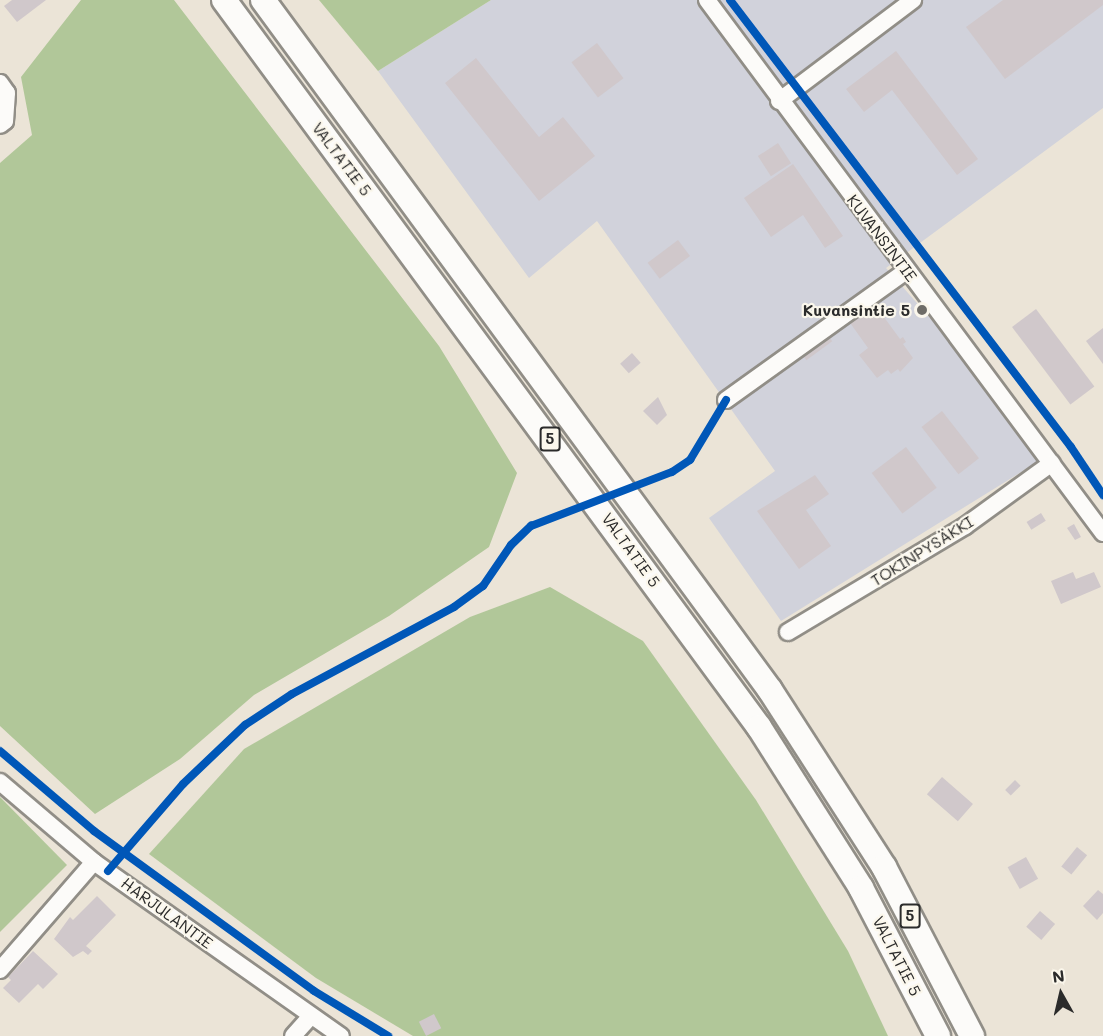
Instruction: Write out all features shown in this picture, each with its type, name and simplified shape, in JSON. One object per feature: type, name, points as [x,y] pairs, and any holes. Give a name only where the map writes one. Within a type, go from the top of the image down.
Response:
[{"type":"highway","name":"VALTATIE 5","points":[[224,0],[753,719],[861,888],[938,1036]]},
{"type":"highway","name":"VALTATIE 5","points":[[264,0],[770,690],[884,867],[972,1036]]},
{"type":"street","name":"KUVANSINTIE","points":[[707,0],[779,101],[1103,533]]},
{"type":"street","points":[[779,101],[913,0]]},
{"type":"street","points":[[0,83],[7,93],[5,121],[0,125]]},
{"type":"street","points":[[726,400],[906,271]]},
{"type":"street","name":"TOKINPYSÄKKI","points":[[788,632],[965,526],[1052,463]]},
{"type":"street","name":"HARJULANTIE","points":[[0,782],[94,862],[341,1036]]},
{"type":"street","points":[[0,970],[94,862]]},
{"type":"street","points":[[293,1036],[311,1016]]},
{"type":"shaded area","points":[[491,0],[1103,0],[1103,108],[886,268],[960,352],[1042,459],[781,621],[709,518],[775,471],[597,221],[529,278],[378,71]]},
{"type":"green space","points":[[81,0],[174,0],[439,346],[517,473],[489,547],[389,616],[254,695],[180,759],[95,814],[0,726],[0,163],[32,135],[21,77]]},
{"type":"green space","points":[[319,0],[491,0],[378,71]]},
{"type":"green space","points":[[550,587],[643,641],[756,800],[848,951],[888,1036],[413,1036],[316,978],[149,854],[244,749],[470,617]]},
{"type":"green space","points":[[0,797],[67,865],[0,932]]},
{"type":"building","points":[[12,0],[46,0],[17,22],[4,6]]},
{"type":"building","points":[[1003,0],[1103,0],[1103,5],[1005,79],[966,27]]},
{"type":"building","points":[[597,43],[623,78],[598,97],[571,62]]},
{"type":"building","points":[[896,51],[978,159],[957,175],[892,90],[864,112],[846,89]]},
{"type":"building","points":[[476,58],[539,137],[563,117],[595,156],[539,201],[445,83]]},
{"type":"building","points":[[778,143],[791,163],[771,176],[758,156]]},
{"type":"building","points":[[793,164],[843,236],[825,248],[803,215],[771,237],[744,198]]},
{"type":"building","points":[[678,240],[690,256],[660,279],[648,263]]},
{"type":"building","points":[[873,302],[900,339],[903,337],[906,342],[903,344],[913,358],[900,372],[898,369],[891,374],[888,370],[877,378],[859,355],[868,348],[848,320]]},
{"type":"building","points":[[1036,309],[1094,386],[1070,405],[1012,327]]},
{"type":"building","points":[[1103,328],[1103,364],[1086,341]]},
{"type":"building","points":[[824,330],[832,341],[806,360],[798,349]]},
{"type":"building","points":[[632,353],[641,363],[629,373],[620,364]]},
{"type":"building","points":[[658,397],[667,415],[657,425],[643,411]]},
{"type":"building","points":[[942,411],[979,458],[958,474],[922,427]]},
{"type":"building","points":[[906,447],[937,488],[902,514],[872,473]]},
{"type":"building","points":[[815,475],[829,494],[806,510],[831,546],[799,569],[757,511]]},
{"type":"building","points":[[1041,513],[1046,521],[1031,530],[1027,522]]},
{"type":"building","points":[[1074,524],[1081,537],[1075,540],[1067,528]]},
{"type":"building","points":[[1073,572],[1076,579],[1094,572],[1101,587],[1061,604],[1051,581]]},
{"type":"building","points":[[942,777],[973,804],[958,821],[927,794]]},
{"type":"building","points":[[1015,780],[1021,786],[1011,796],[1005,790]]},
{"type":"building","points":[[1077,847],[1087,855],[1071,875],[1061,866]]},
{"type":"building","points":[[1026,857],[1038,879],[1020,889],[1008,867]]},
{"type":"building","points":[[1098,890],[1103,894],[1103,913],[1097,920],[1083,906]]},
{"type":"building","points":[[97,896],[116,915],[86,946],[92,951],[88,955],[83,951],[73,957],[54,939],[70,917],[73,920]]},
{"type":"building","points":[[1040,911],[1055,924],[1041,940],[1026,927]]},
{"type":"building","points":[[33,951],[58,974],[43,989],[38,984],[19,1003],[3,988],[11,980],[8,977]]},
{"type":"building","points":[[434,1014],[441,1028],[426,1036],[419,1022]]},
{"type":"cycle path","points":[[730,0],[1071,447],[1103,495]]},
{"type":"cycle path","points":[[108,871],[183,784],[245,725],[292,694],[454,607],[483,586],[511,545],[531,526],[672,472],[690,460],[726,400]]},
{"type":"cycle path","points":[[0,751],[94,831],[314,991],[388,1036]]},
{"type":"place","name":"Kuvansintie 5","points":[[922,310]]}]
